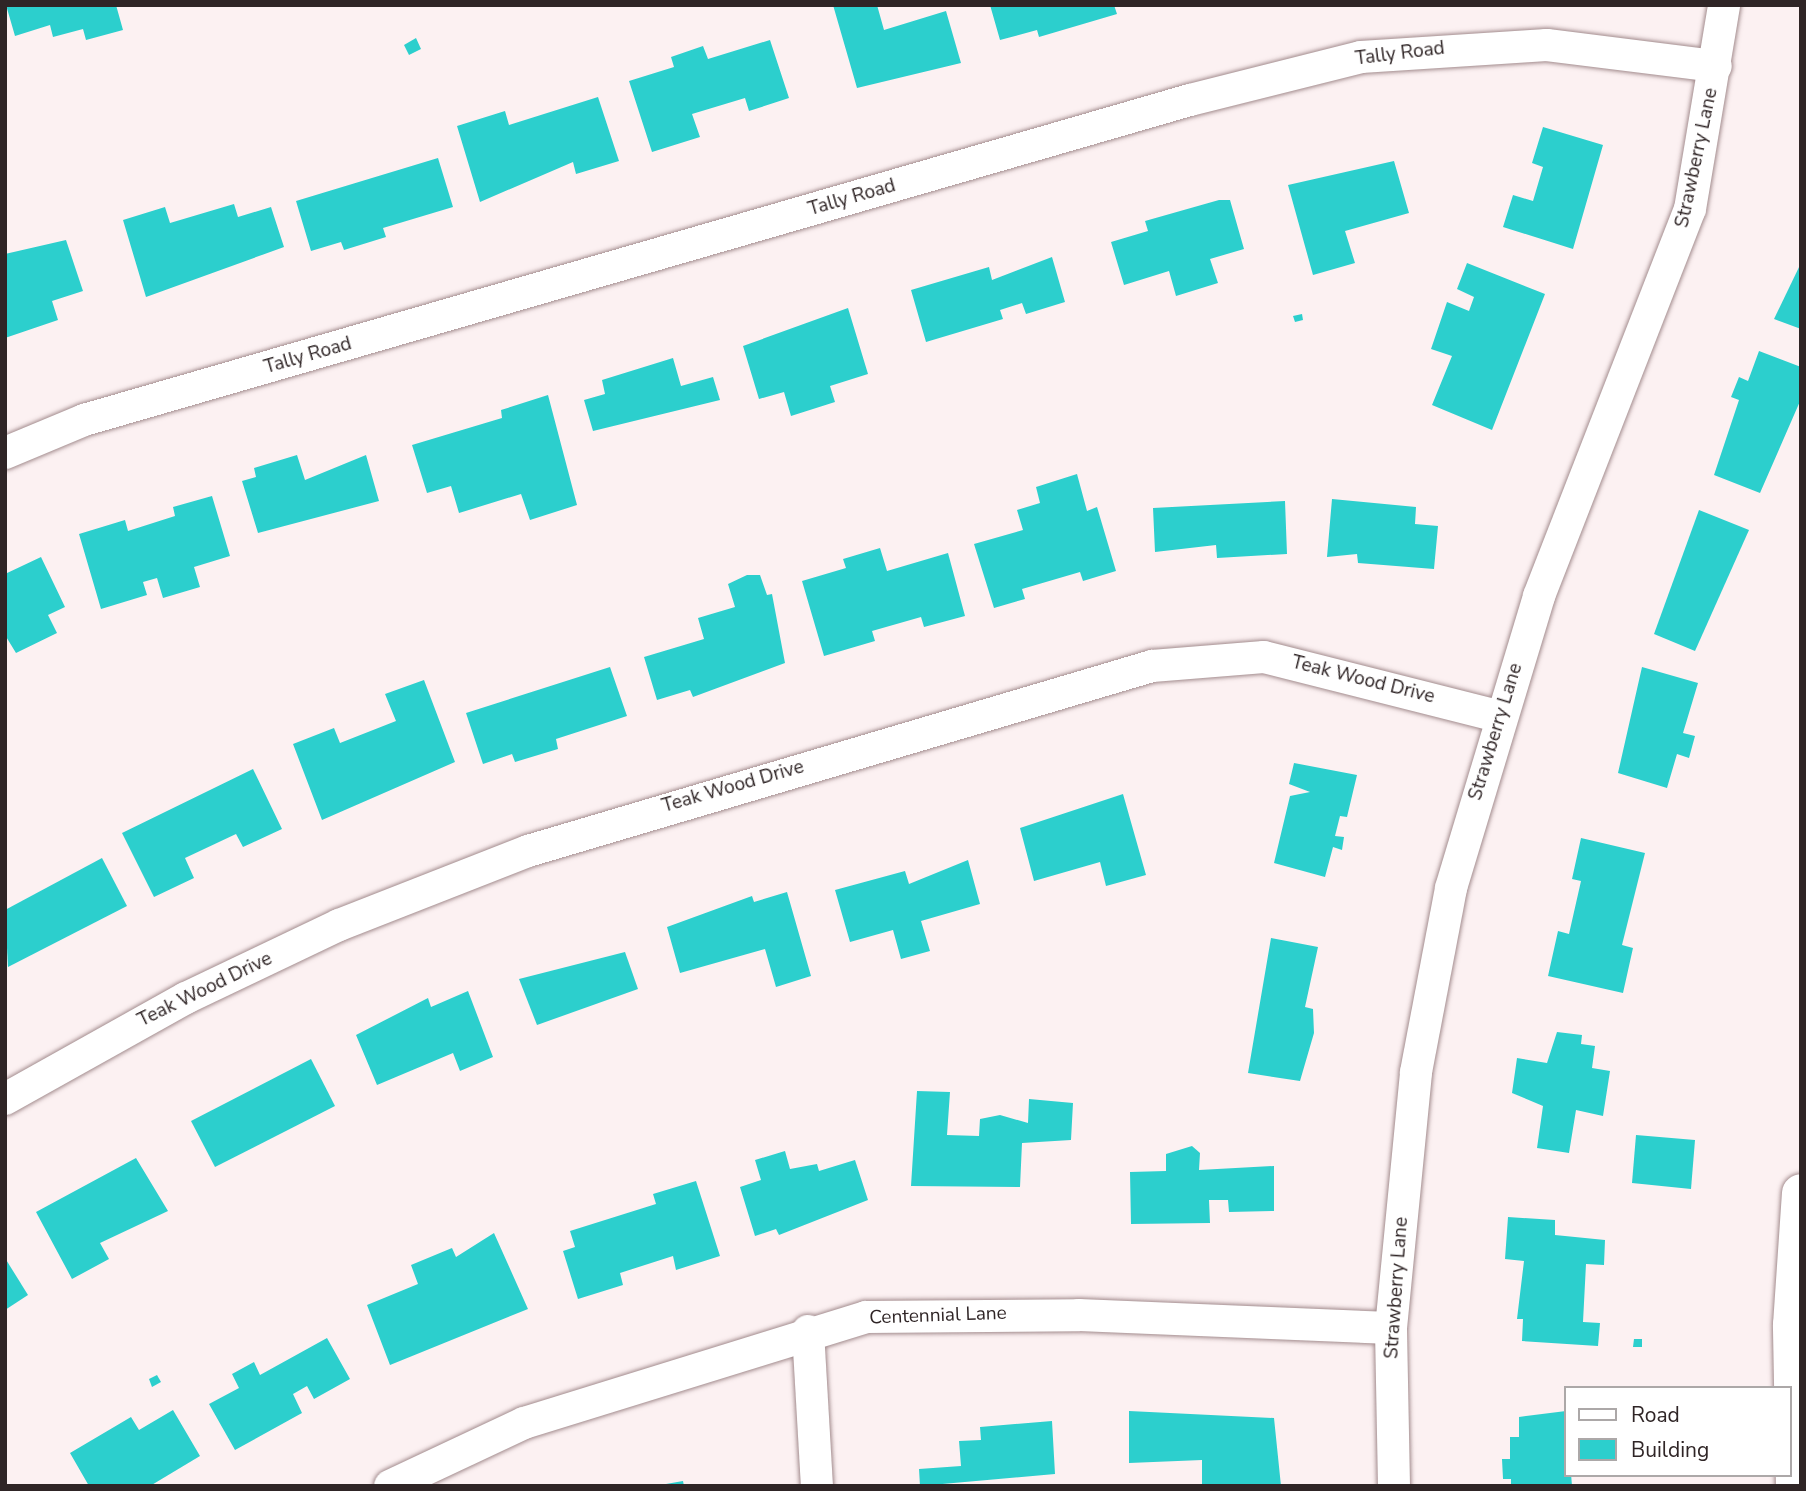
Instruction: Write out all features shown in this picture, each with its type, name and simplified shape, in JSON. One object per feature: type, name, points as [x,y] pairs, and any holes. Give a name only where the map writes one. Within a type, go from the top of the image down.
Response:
[{"type":"main road","points":[[1795,1486],[1792,1325],[1801,1194]]},
{"type":"street","name":"Strawberry Lane","points":[[1394,1486],[1391,1328],[1431,983],[1501,717],[1566,523],[1690,209],[1716,66],[1724,5]]},
{"type":"street","name":"Tally Road","points":[[5,453],[84,420],[1190,100],[1362,57],[1547,45],[1716,66]]},
{"type":"street","name":"Teak Wood Drive","points":[[5,1099],[186,998],[339,925],[528,850],[1152,666],[1264,657],[1501,717]]},
{"type":"street","name":"Centennial Lane","points":[[390,1486],[524,1423],[808,1331],[866,1317],[926,1313],[1391,1328]]},
{"type":"street","points":[[808,1331],[817,1486]]},
{"type":"building","points":[[6,5],[116,5],[123,30],[86,40],[83,29],[53,37],[50,25],[15,36]]},
{"type":"building","points":[[833,5],[877,5],[884,30],[946,11],[961,63],[857,88]]},
{"type":"building","points":[[990,5],[1114,5],[1117,14],[1039,37],[1037,30],[1000,40]]},
{"type":"building","points":[[416,38],[421,49],[409,55],[404,45]]},
{"type":"building","points":[[770,40],[789,98],[749,111],[745,98],[692,114],[700,137],[652,152],[629,81],[674,67],[671,57],[703,46],[708,59]]},
{"type":"building","points":[[598,97],[619,161],[576,174],[573,162],[480,202],[457,126],[505,111],[509,125]]},
{"type":"building","points":[[1543,127],[1603,145],[1573,249],[1503,227],[1513,195],[1533,201],[1543,167],[1532,163]]},
{"type":"building","points":[[438,158],[453,207],[383,228],[386,237],[344,250],[341,242],[311,251],[296,201]]},
{"type":"building","points":[[1394,161],[1409,213],[1345,231],[1355,263],[1313,275],[1288,185]]},
{"type":"building","points":[[1219,200],[1230,200],[1244,249],[1210,259],[1218,283],[1176,296],[1169,271],[1124,285],[1111,242],[1148,231],[1145,221]]},
{"type":"building","points":[[234,204],[238,217],[271,207],[284,247],[146,297],[123,220],[165,207],[170,223]]},
{"type":"building","points":[[66,240],[83,291],[52,301],[58,320],[5,338],[5,254]]},
{"type":"building","points":[[1052,257],[1065,302],[1026,314],[1022,303],[1000,310],[1003,319],[926,342],[911,290],[989,267],[992,280]]},
{"type":"building","points":[[1467,263],[1545,294],[1492,430],[1432,405],[1452,356],[1431,349],[1447,302],[1469,311],[1474,297],[1457,289]]},
{"type":"building","points":[[1801,263],[1801,329],[1774,319]]},
{"type":"building","points":[[848,308],[868,374],[830,386],[835,402],[791,416],[784,392],[759,399],[743,346]]},
{"type":"building","points":[[1302,314],[1303,320],[1295,322],[1293,316]]},
{"type":"building","points":[[1759,351],[1801,367],[1801,399],[1760,493],[1714,475],[1739,400],[1731,397],[1739,377],[1748,381]]},
{"type":"building","points":[[673,358],[681,386],[713,377],[720,400],[593,431],[584,400],[605,394],[602,380]]},
{"type":"building","points":[[548,395],[577,505],[530,520],[521,494],[459,513],[451,486],[427,493],[412,445],[502,418],[501,410]]},
{"type":"building","points":[[297,455],[305,480],[366,455],[379,501],[258,533],[242,481],[256,477],[254,468]]},
{"type":"building","points":[[1077,474],[1087,511],[1097,507],[1116,571],[1083,581],[1080,572],[1022,589],[1025,599],[994,608],[974,544],[1023,530],[1017,510],[1040,503],[1036,487]]},
{"type":"building","points":[[212,496],[230,556],[194,567],[200,587],[163,598],[157,578],[143,582],[147,595],[101,609],[79,534],[125,520],[128,531],[175,516],[173,507]]},
{"type":"building","points":[[1332,499],[1416,507],[1415,524],[1438,526],[1434,569],[1358,563],[1357,554],[1327,557]]},
{"type":"building","points":[[1285,501],[1287,554],[1217,558],[1216,545],[1155,552],[1153,508]]},
{"type":"building","points":[[1699,510],[1749,530],[1695,651],[1654,634]]},
{"type":"building","points":[[880,548],[887,571],[948,553],[965,616],[924,627],[921,617],[872,631],[875,641],[824,656],[802,581],[846,568],[843,559]]},
{"type":"building","points":[[41,557],[65,607],[48,615],[57,633],[16,653],[5,635],[5,574]]},
{"type":"building","points":[[747,575],[760,575],[767,595],[772,594],[785,663],[693,697],[690,690],[657,700],[644,657],[704,639],[698,618],[735,607],[728,584]]},
{"type":"building","points":[[610,667],[627,716],[556,739],[558,749],[515,762],[512,754],[483,764],[466,713]]},
{"type":"building","points":[[1642,667],[1698,683],[1683,733],[1695,736],[1689,758],[1677,754],[1667,788],[1618,773]]},
{"type":"building","points":[[424,680],[455,762],[322,820],[293,744],[334,728],[340,743],[396,721],[385,694]]},
{"type":"building","points":[[1294,763],[1357,775],[1347,817],[1340,816],[1335,836],[1344,837],[1342,850],[1333,847],[1325,877],[1274,863],[1290,796],[1310,792],[1289,784]]},
{"type":"building","points":[[253,769],[282,829],[243,847],[236,834],[185,858],[194,878],[154,897],[122,833]]},
{"type":"building","points":[[1123,794],[1146,875],[1106,886],[1100,862],[1034,881],[1020,828]]},
{"type":"building","points":[[1581,838],[1645,853],[1622,945],[1633,948],[1623,993],[1548,976],[1558,931],[1569,934],[1581,881],[1572,879]]},
{"type":"building","points":[[102,858],[127,906],[8,967],[5,910]]},
{"type":"building","points":[[968,860],[980,904],[921,921],[930,951],[901,959],[893,930],[850,942],[835,890],[905,871],[909,884]]},
{"type":"building","points":[[787,892],[811,976],[776,987],[765,949],[680,973],[667,927],[752,896],[754,902]]},
{"type":"building","points":[[1271,938],[1318,947],[1305,1007],[1313,1009],[1314,1033],[1300,1081],[1248,1073]]},
{"type":"building","points":[[625,952],[638,989],[537,1025],[519,979]]},
{"type":"building","points":[[468,991],[493,1057],[460,1071],[453,1053],[377,1085],[356,1035],[428,998],[431,1007]]},
{"type":"building","points":[[1557,1032],[1582,1035],[1581,1044],[1595,1046],[1592,1068],[1610,1071],[1603,1116],[1576,1110],[1569,1153],[1537,1148],[1543,1106],[1512,1093],[1517,1058],[1547,1063]]},
{"type":"building","points":[[311,1059],[335,1106],[215,1167],[191,1121]]},
{"type":"building","points":[[917,1091],[950,1092],[947,1135],[979,1136],[980,1119],[1000,1115],[1028,1123],[1029,1099],[1073,1103],[1071,1140],[1022,1143],[1020,1187],[911,1186]]},
{"type":"building","points":[[1636,1135],[1695,1140],[1691,1189],[1632,1183]]},
{"type":"building","points":[[1192,1146],[1200,1153],[1199,1170],[1274,1166],[1274,1211],[1229,1212],[1228,1200],[1209,1200],[1210,1223],[1131,1224],[1130,1172],[1166,1171],[1166,1154]]},
{"type":"building","points":[[785,1151],[790,1169],[817,1164],[819,1171],[855,1160],[868,1200],[779,1235],[776,1229],[755,1236],[740,1187],[761,1180],[755,1160]]},
{"type":"building","points":[[136,1158],[168,1211],[100,1243],[109,1259],[72,1279],[36,1212]]},
{"type":"building","points":[[696,1181],[720,1256],[676,1270],[673,1256],[620,1273],[623,1285],[578,1299],[563,1251],[575,1247],[570,1231],[656,1204],[653,1194]]},
{"type":"building","points":[[1508,1217],[1555,1220],[1555,1235],[1605,1240],[1604,1265],[1586,1264],[1583,1322],[1600,1323],[1598,1346],[1522,1341],[1523,1319],[1517,1319],[1524,1261],[1505,1259]]},
{"type":"building","points":[[494,1233],[528,1309],[390,1365],[367,1305],[418,1284],[411,1265],[452,1248],[456,1257]]},
{"type":"building","points":[[5,1258],[28,1295],[5,1310]]},
{"type":"building","points":[[327,1338],[350,1379],[314,1399],[307,1386],[293,1394],[302,1413],[235,1450],[209,1404],[239,1388],[232,1374],[254,1362],[260,1375]]},
{"type":"building","points":[[1634,1339],[1642,1339],[1642,1347],[1633,1347]]},
{"type":"building","points":[[157,1375],[161,1382],[152,1387],[149,1379]]},
{"type":"building","points":[[173,1410],[200,1456],[150,1486],[89,1486],[70,1453],[131,1417],[139,1430]]},
{"type":"building","points":[[1129,1411],[1274,1418],[1281,1486],[1202,1486],[1202,1460],[1129,1463]]},
{"type":"building","points":[[1564,1411],[1564,1477],[1571,1477],[1572,1486],[1511,1486],[1511,1479],[1503,1479],[1502,1459],[1510,1459],[1510,1437],[1519,1437],[1519,1417]]},
{"type":"building","points":[[1052,1421],[1055,1474],[920,1486],[919,1469],[961,1466],[959,1441],[981,1440],[980,1427]]},
{"type":"building","points":[[683,1481],[684,1486],[666,1486],[666,1484]]}]
